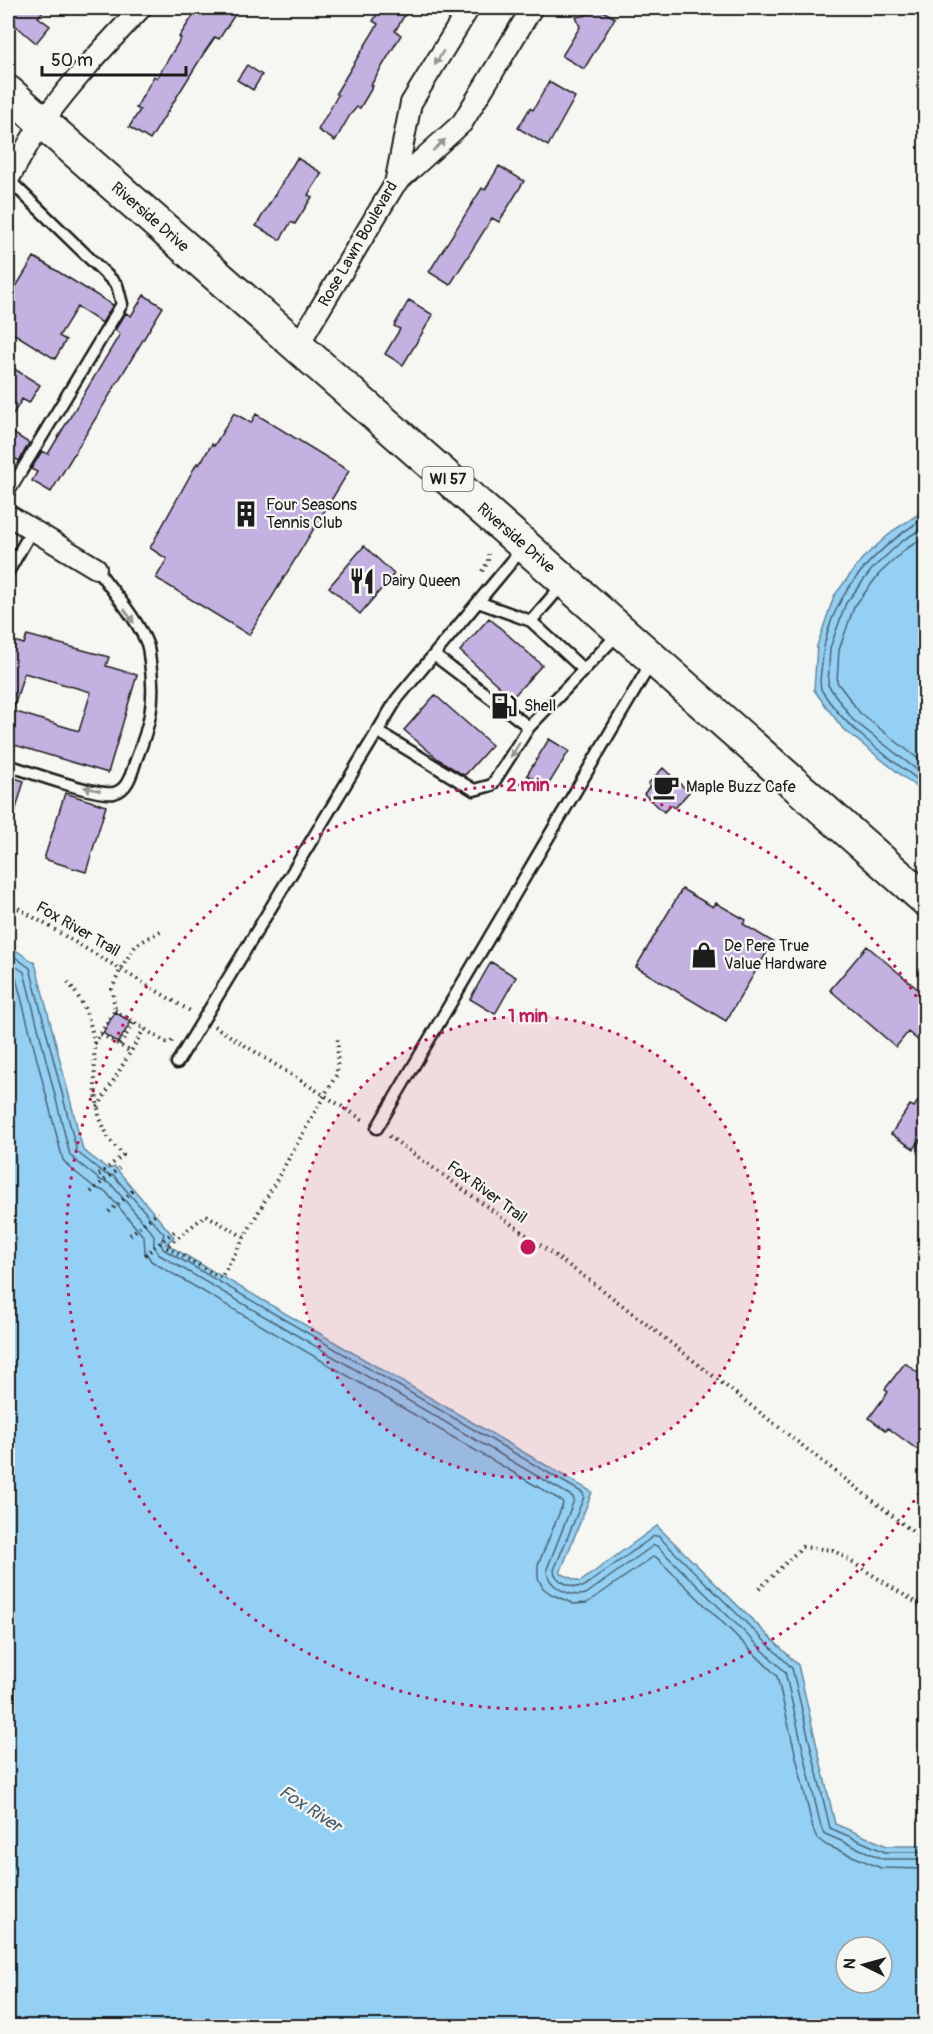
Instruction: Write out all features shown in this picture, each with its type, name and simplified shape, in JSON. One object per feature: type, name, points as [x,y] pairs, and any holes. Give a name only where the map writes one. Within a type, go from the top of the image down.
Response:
[{"type":"main road","name":"Riverside Drive","points":[[8,92],[926,900]]},
{"type":"street","points":[[8,180],[42,122],[88,63],[141,8]]},
{"type":"street","name":"Rose Lawn Boulevard","points":[[297,347],[395,184],[411,103],[469,8]]},
{"type":"street","points":[[395,184],[462,123],[532,8]]},
{"type":"street","points":[[8,515],[96,568]]},
{"type":"lane","points":[[8,180],[117,285],[123,304],[8,493]]},
{"type":"lane","points":[[8,572],[32,530]]},
{"type":"lane","points":[[177,1063],[397,699],[525,546]]},
{"type":"lane","points":[[8,765],[92,790],[111,793],[124,787],[129,777],[141,746],[153,702],[147,645],[96,568]]},
{"type":"lane","points":[[531,621],[565,581]]},
{"type":"lane","points":[[478,602],[531,621],[585,670]]},
{"type":"lane","points":[[377,731],[474,790],[492,785],[529,727],[622,631]]},
{"type":"lane","points":[[434,655],[529,727]]},
{"type":"lane","points":[[377,1128],[654,659]]},
{"type":"path","name":"Fox River Trail","points":[[8,902],[121,968],[377,1128],[604,1291],[926,1542]]},
{"type":"path","points":[[94,1044],[115,1010],[112,989],[121,968],[136,945],[162,930]]},
{"type":"path","points":[[68,982],[89,1018],[94,1044],[97,1108],[102,1126],[109,1139],[123,1155],[99,1175]]},
{"type":"path","points":[[97,1108],[144,1029],[115,1010]]},
{"type":"path","points":[[120,1045],[134,1022]]},
{"type":"path","points":[[101,1034],[131,1052]]},
{"type":"path","points":[[244,1237],[206,1215],[166,1247],[221,1278],[337,1074],[338,1037]]},
{"type":"path","points":[[91,1191],[119,1168]]},
{"type":"path","points":[[109,1212],[136,1188]]},
{"type":"path","points":[[130,1235],[158,1212]]},
{"type":"path","points":[[145,1256],[175,1231]]},
{"type":"path","points":[[759,1589],[802,1546],[833,1550],[925,1610]]},
{"type":"water","points":[[925,510],[925,794],[843,729],[814,690],[817,646],[834,596],[862,559],[894,530]]},
{"type":"water","name":"Fox River","points":[[8,945],[35,963],[83,1150],[108,1169],[115,1167],[174,1237],[166,1244],[592,1492],[560,1573],[580,1582],[657,1526],[798,1665],[835,1824],[887,1846],[925,1846],[925,2026],[8,2026]]},
{"type":"building","points":[[8,8],[46,8],[38,17],[50,26],[36,43],[8,19]]},
{"type":"building","points":[[198,8],[227,8],[236,13],[219,39],[215,37],[204,53],[150,140],[129,127],[140,110],[136,108],[154,76],[157,78]]},
{"type":"building","points":[[381,8],[409,8],[395,31],[401,35],[371,85],[373,86],[360,108],[357,107],[350,115],[335,141],[318,130],[338,95],[336,93],[378,24],[373,21]]},
{"type":"building","points":[[592,8],[598,8],[615,18],[584,69],[562,56],[580,27],[576,17],[587,15]]},
{"type":"building","points":[[247,65],[262,75],[253,90],[237,80]]},
{"type":"building","points":[[549,82],[575,97],[548,146],[518,128],[530,108],[533,110]]},
{"type":"building","points":[[297,158],[322,173],[308,195],[312,197],[295,224],[291,222],[280,240],[256,226]]},
{"type":"building","points":[[499,166],[524,181],[499,222],[492,218],[450,285],[429,272],[482,188],[485,190]]},
{"type":"building","points":[[34,257],[113,305],[102,323],[77,307],[59,336],[66,340],[55,359],[8,330],[8,300]]},
{"type":"building","points":[[144,295],[163,307],[51,492],[32,481],[37,472],[31,469],[42,451],[48,454],[120,334],[115,330],[126,313],[131,316]]},
{"type":"building","points":[[409,300],[433,315],[403,365],[385,354],[400,329],[394,326]]},
{"type":"building","points":[[8,365],[40,385],[29,403],[22,399],[8,423]]},
{"type":"building","name":"Four Seasons Tennis Club","points":[[234,413],[251,423],[256,414],[349,471],[249,635],[156,578],[167,559],[150,548],[197,463],[199,465],[212,444],[214,446]]},
{"type":"building","points":[[8,430],[29,443],[19,461],[8,454]]},
{"type":"building","name":"Dairy Queen","points":[[364,546],[394,574],[360,614],[329,587]]},
{"type":"building","points":[[489,618],[542,665],[512,698],[460,651]]},
{"type":"building","points":[[27,635],[109,657],[106,666],[137,675],[108,773],[8,743],[8,639],[24,644]],"holes":[[[24,673],[91,692],[79,731],[13,711]]]},
{"type":"building","points":[[435,695],[492,745],[466,774],[463,775],[438,759],[404,730]]},
{"type":"building","points":[[549,739],[569,751],[547,787],[527,775]]},
{"type":"building","points":[[663,768],[689,792],[675,808],[671,805],[664,812],[644,794],[650,786],[648,784]]},
{"type":"building","points":[[8,776],[24,781],[12,823],[8,823]]},
{"type":"building","points":[[65,793],[106,806],[86,872],[44,859]]},
{"type":"building","points":[[682,889],[713,907],[716,903],[746,920],[743,924],[773,942],[726,1021],[636,967]]},
{"type":"building","points":[[867,946],[926,996],[926,1047],[908,1032],[896,1047],[830,990]]},
{"type":"building","points":[[491,962],[516,977],[495,1014],[470,999]]},
{"type":"building","points":[[115,1012],[131,1022],[118,1043],[103,1033]]},
{"type":"building","points":[[926,1089],[926,1131],[914,1149],[891,1134],[910,1105],[914,1107]]},
{"type":"building","points":[[905,1363],[926,1379],[926,1456],[888,1428],[886,1431],[869,1418],[888,1392],[885,1389]]},
{"type":"place","name":"Four Seasons Tennis Club","points":[[246,514]]},
{"type":"place","name":"Dairy Queen","points":[[362,581]]},
{"type":"place","name":"Shell","points":[[504,706]]},
{"type":"place","name":"Maple Buzz Cafe","points":[[666,787]]},
{"type":"place","name":"De Pere True Value Hardware","points":[[704,955]]}]
